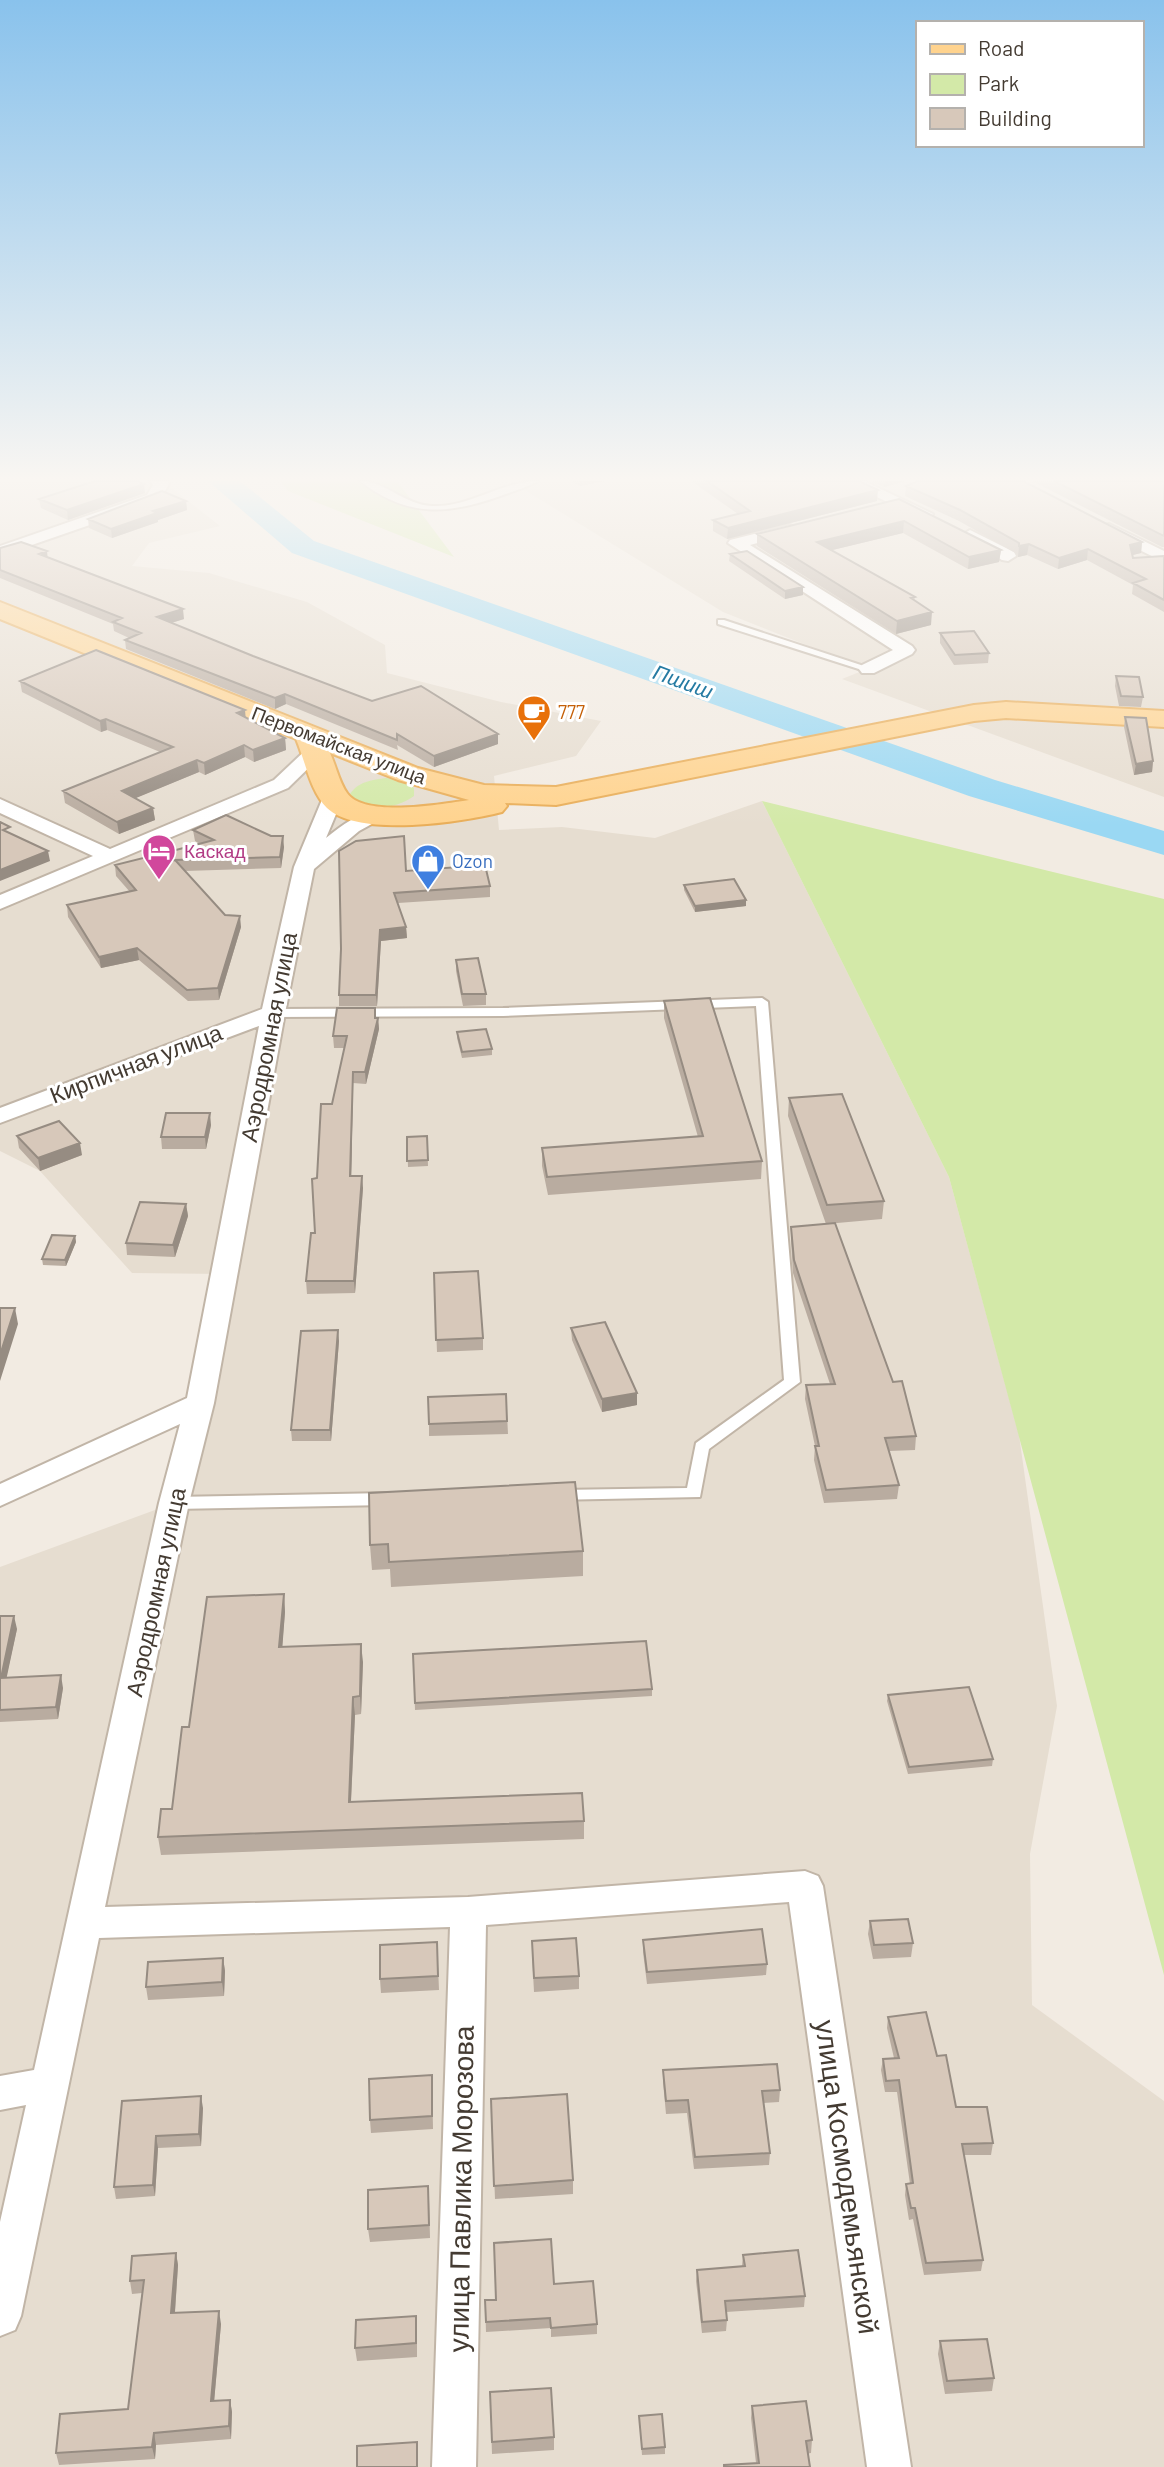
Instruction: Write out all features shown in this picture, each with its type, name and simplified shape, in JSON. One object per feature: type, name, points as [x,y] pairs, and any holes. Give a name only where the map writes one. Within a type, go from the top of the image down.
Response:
[{"type":"main road","name":"Первомайская улица","points":[[0,610],[312,741],[455,789],[484,794],[556,796],[694,771],[974,713],[1006,710],[1164,719]]},
{"type":"main road","points":[[312,741],[334,795],[343,806],[353,811],[380,814],[444,813],[556,796]]},
{"type":"main road","points":[[334,795],[336,788],[352,776],[380,771],[413,775],[430,790],[421,803],[410,809],[380,814]]},
{"type":"street","points":[[820,596],[906,650],[868,669]]},
{"type":"street","points":[[0,904],[107,855],[281,784],[312,741]]},
{"type":"street","name":"Аэродромная улица","points":[[0,2316],[174,1503],[200,1403],[273,1013],[304,867],[334,795]]},
{"type":"street","points":[[0,805],[107,855]]},
{"type":"street","points":[[304,867],[352,827],[380,814]]},
{"type":"street","name":"Кирпичная улица","points":[[0,1116],[273,1013]]},
{"type":"street","points":[[0,1496],[200,1403]]},
{"type":"street","name":"улица Космодемьянской","points":[[468,1912],[805,1886],[889,2467]]},
{"type":"street","points":[[84,1923],[468,1912]]},
{"type":"street","name":"улица Павлика Морозова","points":[[454,2467],[468,1912]]},
{"type":"street","points":[[0,2093],[50,2084]]},
{"type":"lane","points":[[722,622],[868,669]]},
{"type":"lane","points":[[273,1013],[503,1012],[762,1002],[792,1382],[702,1447],[694,1493],[544,1496]]},
{"type":"lane","points":[[174,1503],[407,1499]]},
{"type":"shaded area","points":[[0,596],[287,596],[307,602],[385,645],[387,673],[501,702],[601,721],[576,756],[494,776],[499,830],[562,827],[655,838],[762,801],[949,1177],[1019,1435],[1057,1706],[1030,1854],[1032,2005],[1164,2101],[1164,2467],[0,2467],[0,1567],[174,1503],[224,1274],[132,1273],[40,1171],[0,1151]]},
{"type":"shaded area","points":[[697,596],[1164,596],[1164,797],[842,679],[867,669],[723,612]]},
{"type":"green space","points":[[387,778],[404,781],[414,788],[414,796],[407,801],[380,808],[363,805],[350,794],[362,784]]},
{"type":"green space","points":[[762,801],[1164,899],[1164,1975],[949,1177]]},
{"type":"building","points":[[66,596],[149,596],[183,609],[157,617],[253,656],[372,701],[421,686],[498,734],[434,756],[397,734],[397,740],[285,694],[275,698],[125,640],[141,633],[113,622],[122,618]]},
{"type":"building","points":[[857,596],[913,596],[911,598],[932,612],[897,621]]},
{"type":"building","points":[[974,631],[989,653],[955,655],[940,633]]},
{"type":"building","points":[[96,650],[245,710],[237,713],[285,738],[253,750],[244,745],[204,763],[197,760],[122,791],[153,808],[117,822],[63,791],[173,747],[106,719],[100,721],[20,681]]},
{"type":"building","points":[[1116,676],[1139,677],[1143,697],[1121,696]]},
{"type":"building","points":[[1125,717],[1146,718],[1153,761],[1136,764]]},
{"type":"building","points":[[226,815],[271,836],[283,836],[280,857],[175,860],[225,915],[240,916],[218,988],[187,990],[137,948],[99,957],[67,905],[136,890],[115,865],[167,852],[173,859],[172,851],[214,840],[193,830]]},
{"type":"building","points":[[0,822],[10,827],[3,830],[48,851],[0,870]]},
{"type":"building","points":[[404,836],[406,871],[485,865],[490,886],[394,893],[406,927],[380,930],[376,995],[339,995],[339,851],[356,841]]},
{"type":"building","points":[[734,879],[746,900],[695,906],[684,885]]},
{"type":"building","points":[[478,958],[486,994],[462,994],[456,960]]},
{"type":"building","points":[[710,998],[762,1161],[547,1177],[542,1148],[703,1136],[664,1001]]},
{"type":"building","points":[[337,1008],[375,1008],[375,1018],[378,1018],[365,1072],[353,1072],[350,1176],[362,1176],[354,1281],[306,1281],[311,1233],[315,1233],[312,1179],[317,1178],[321,1104],[332,1104],[347,1036],[333,1036]]},
{"type":"building","points":[[486,1029],[492,1049],[462,1052],[457,1032]]},
{"type":"building","points":[[842,1094],[884,1201],[827,1205],[789,1098]]},
{"type":"building","points":[[166,1113],[210,1113],[205,1137],[161,1137]]},
{"type":"building","points":[[59,1121],[80,1143],[38,1158],[17,1136]]},
{"type":"building","points":[[427,1136],[428,1160],[407,1161],[407,1137]]},
{"type":"building","points":[[140,1202],[186,1204],[173,1245],[126,1243]]},
{"type":"building","points":[[835,1223],[893,1382],[902,1381],[916,1436],[885,1438],[899,1485],[826,1490],[815,1446],[819,1446],[806,1385],[835,1384],[794,1260],[791,1227]]},
{"type":"building","points":[[52,1235],[75,1236],[65,1260],[42,1259]]},
{"type":"building","points":[[478,1271],[483,1338],[436,1340],[434,1273]]},
{"type":"building","points":[[0,1308],[15,1308],[0,1355]]},
{"type":"building","points":[[605,1322],[637,1393],[602,1399],[571,1328]]},
{"type":"building","points":[[338,1330],[330,1430],[291,1430],[301,1331]]},
{"type":"building","points":[[506,1394],[507,1421],[429,1424],[428,1397]]},
{"type":"building","points":[[575,1482],[583,1551],[389,1562],[388,1544],[370,1545],[369,1493]]},
{"type":"building","points":[[284,1594],[279,1647],[361,1644],[360,1696],[353,1697],[349,1802],[582,1793],[584,1821],[158,1837],[161,1809],[172,1809],[182,1727],[189,1727],[207,1597]]},
{"type":"building","points":[[0,1616],[14,1616],[1,1678],[61,1675],[56,1707],[0,1710]]},
{"type":"building","points":[[646,1641],[652,1689],[415,1703],[413,1654]]},
{"type":"building","points":[[969,1687],[993,1759],[909,1767],[888,1695]]},
{"type":"building","points":[[908,1919],[913,1943],[874,1945],[870,1921]]},
{"type":"building","points":[[762,1929],[767,1964],[647,1972],[643,1940]]},
{"type":"building","points":[[576,1938],[579,1976],[534,1978],[532,1941]]},
{"type":"building","points":[[437,1942],[438,1976],[380,1979],[380,1945]]},
{"type":"building","points":[[223,1958],[222,1982],[146,1987],[148,1962]]},
{"type":"building","points":[[926,2012],[937,2056],[946,2055],[956,2107],[987,2107],[993,2143],[962,2144],[983,2260],[926,2263],[915,2208],[911,2208],[906,2184],[913,2183],[899,2080],[886,2081],[883,2059],[899,2058],[888,2017]]},
{"type":"building","points":[[777,2064],[780,2090],[762,2091],[770,2153],[695,2157],[688,2100],[666,2101],[663,2070]]},
{"type":"building","points":[[432,2075],[432,2116],[370,2120],[369,2079]]},
{"type":"building","points":[[567,2094],[573,2180],[494,2186],[491,2099]]},
{"type":"building","points":[[201,2096],[199,2134],[156,2136],[153,2185],[114,2187],[122,2101]]},
{"type":"building","points":[[428,2186],[429,2225],[368,2229],[368,2190]]},
{"type":"building","points":[[551,2239],[554,2284],[593,2281],[597,2324],[551,2328],[550,2318],[486,2322],[485,2300],[496,2300],[494,2243]]},
{"type":"building","points":[[798,2250],[805,2296],[725,2301],[727,2320],[702,2322],[697,2270],[745,2266],[743,2255]]},
{"type":"building","points":[[176,2253],[171,2313],[219,2311],[211,2401],[230,2400],[229,2426],[154,2433],[152,2447],[56,2453],[60,2414],[128,2409],[144,2280],[130,2281],[132,2256]]},
{"type":"building","points":[[416,2316],[416,2343],[355,2348],[356,2320]]},
{"type":"building","points":[[987,2339],[994,2378],[947,2381],[940,2341]]},
{"type":"building","points":[[551,2388],[554,2437],[492,2442],[490,2392]]},
{"type":"building","points":[[806,2401],[812,2440],[806,2441],[810,2467],[724,2467],[759,2463],[752,2406]]},
{"type":"building","points":[[662,2414],[665,2447],[642,2449],[639,2416]]},
{"type":"building","points":[[417,2442],[417,2467],[357,2467],[357,2446]]},
{"type":"waterway","name":"Пшиш","points":[[441,596],[982,788],[1164,843]]},
{"type":"place","name":"777","points":[[534,742]]},
{"type":"place","name":"Каскад","points":[[159,881]]},
{"type":"place","name":"Ozon","points":[[428,891]]}]
